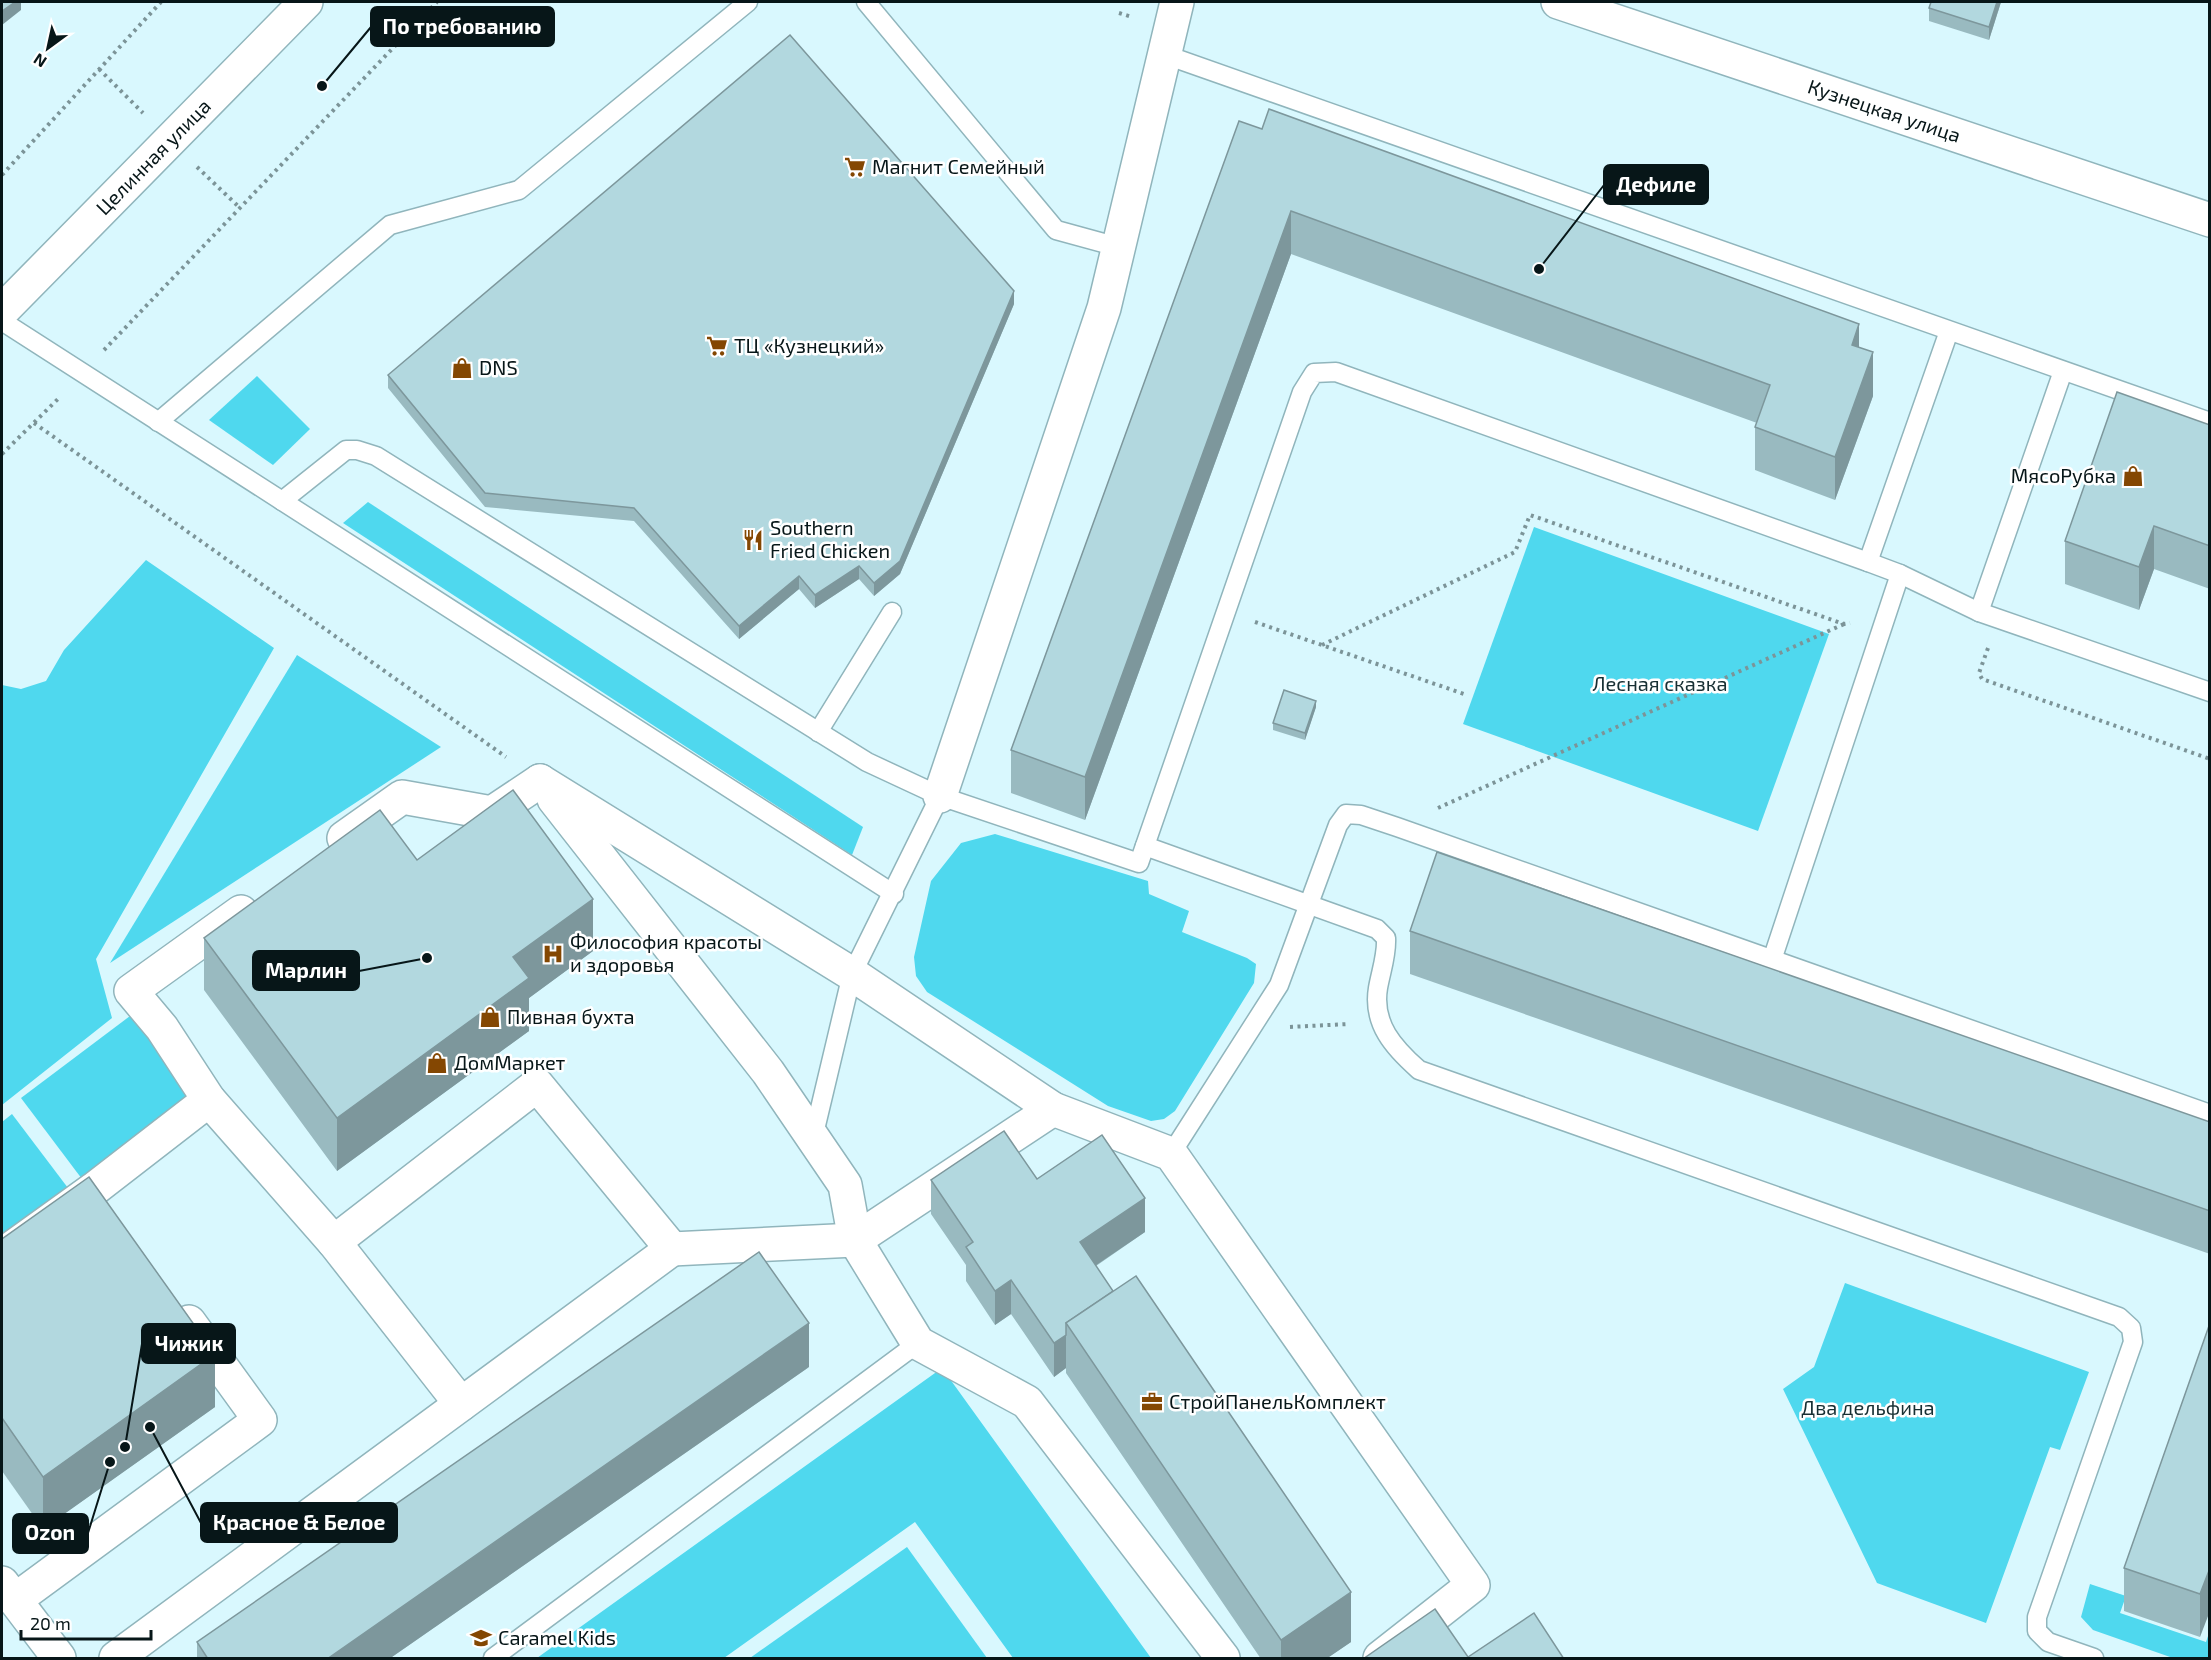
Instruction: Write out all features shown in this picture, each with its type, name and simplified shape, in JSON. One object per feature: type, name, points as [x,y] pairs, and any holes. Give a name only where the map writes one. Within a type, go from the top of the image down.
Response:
[{"type":"street","name":"Целинная улица","points":[[2,311],[306,2]]},
{"type":"street","points":[[940,796],[1104,308],[1177,2]]},
{"type":"street","name":"Кузнецкая улица","points":[[1558,2],[2210,220]]},
{"type":"street","points":[[324,852],[402,797],[492,813],[540,781]]},
{"type":"street","points":[[540,781],[852,974],[1053,1109],[1171,1155],[1473,1585],[1380,1659]]},
{"type":"street","points":[[540,781],[768,1072],[845,1185],[855,1240],[918,1343],[1027,1402],[1223,1659]]},
{"type":"street","points":[[266,894],[131,991],[162,1028],[209,1100],[334,1242],[461,1404]]},
{"type":"street","points":[[334,1242],[537,1085],[672,1249]]},
{"type":"street","points":[[2,1255],[103,1202],[209,1100]]},
{"type":"street","points":[[116,1659],[672,1249],[855,1240],[1053,1109]]},
{"type":"street","points":[[59,1659],[8,1592],[260,1420],[171,1297]]},
{"type":"lane","points":[[158,422],[390,225],[519,190],[748,2]]},
{"type":"lane","points":[[866,2],[1056,230],[1118,247]]},
{"type":"lane","points":[[1166,55],[2210,422]]},
{"type":"lane","points":[[2,321],[894,894]]},
{"type":"lane","points":[[1871,564],[1949,331]]},
{"type":"lane","points":[[1979,612],[2063,371]]},
{"type":"lane","points":[[282,501],[346,450],[357,450],[376,456],[867,762],[940,796],[1139,862],[1302,392],[1314,373],[1336,372],[1900,574],[1979,612],[2210,692]]},
{"type":"lane","points":[[1772,960],[1900,574]]},
{"type":"lane","points":[[818,732],[892,612]]},
{"type":"lane","points":[[813,1138],[852,974],[894,894],[940,796]]},
{"type":"lane","points":[[1171,1155],[1279,985],[1338,825],[1346,814],[1361,815],[1397,827],[2210,1114]]},
{"type":"lane","points":[[1145,846],[1377,929],[1386,938],[1387,948],[1377,990],[1379,1022],[1396,1050],[1419,1070],[2119,1317],[2131,1328],[2133,1342],[2037,1617],[2037,1631],[2048,1642],[2094,1659]]},
{"type":"lane","points":[[493,1659],[918,1343]]},
{"type":"path","points":[[2,175],[161,2]]},
{"type":"path","points":[[2,454],[83,374],[239,207],[437,2]]},
{"type":"path","points":[[1119,13],[1140,19]]},
{"type":"path","points":[[34,423],[540,781]]},
{"type":"path","points":[[1322,645],[1515,552],[1525,522],[1530,515],[1844,624]]},
{"type":"path","points":[[1397,827],[1844,624],[1851,623],[1855,618],[1871,564]]},
{"type":"path","points":[[1226,612],[1467,695]]},
{"type":"path","points":[[1998,618],[1979,673],[1982,679],[2210,759]]},
{"type":"path","points":[[1260,1015],[1281,1027],[1379,1022]]},
{"type":"green space","points":[[257,376],[310,429],[273,465],[209,420]]},
{"type":"green space","points":[[368,502],[863,827],[852,855],[343,523]]},
{"type":"green space","name":"Лесная сказка","points":[[1534,527],[1829,634],[1758,831],[1463,724]]},
{"type":"green space","points":[[146,560],[274,648],[96,959],[112,1018],[2,1105],[2,685],[21,689],[46,681],[64,650]]},
{"type":"green space","points":[[297,655],[441,747],[110,963]]},
{"type":"green space","points":[[995,834],[1148,881],[1149,894],[1189,911],[1182,932],[1247,958],[1256,964],[1254,983],[1175,1111],[1164,1119],[1151,1121],[1108,1106],[927,992],[916,976],[914,957],[931,881],[961,843]]},
{"type":"green space","points":[[134,1013],[198,1098],[85,1183],[21,1098]]},
{"type":"green space","points":[[12,1114],[68,1188],[2,1238],[2,1122]]},
{"type":"green space","name":"Два дельфина","points":[[1845,1283],[2089,1372],[2060,1450],[2050,1447],[1986,1623],[1877,1583],[1783,1389],[1814,1367]]},
{"type":"green space","points":[[942,1368],[1151,1658],[1013,1658],[915,1522],[724,1658],[537,1658]]},
{"type":"green space","points":[[907,1547],[987,1658],[750,1658]]},
{"type":"green space","points":[[2090,1584],[2126,1596],[2120,1613],[2206,1642],[2209,1633],[2209,1658],[2173,1658],[2093,1630],[2081,1617]]},
{"type":"building","points":[[2,2],[15,2],[2,11]]},
{"type":"building","points":[[1931,2],[1997,2],[1989,27],[1929,8]]},
{"type":"building","name":"ТЦ «Кузнецкий»","points":[[790,35],[1014,291],[900,561],[874,583],[859,566],[815,595],[799,576],[739,626],[634,508],[485,493],[388,375]]},
{"type":"building","points":[[1269,109],[1859,324],[1852,345],[1873,352],[1835,457],[1755,427],[1770,385],[1291,211],[1085,777],[1011,750],[1239,121],[1262,129]]},
{"type":"building","points":[[2117,392],[2210,425],[2210,546],[2154,526],[2139,567],[2065,541]]},
{"type":"building","points":[[1284,690],[1316,701],[1305,733],[1273,723]]},
{"type":"building","points":[[513,790],[593,899],[513,957],[529,978],[337,1118],[204,938],[380,810],[417,860]]},
{"type":"building","points":[[1437,852],[2210,1122],[2210,1211],[1410,931]]},
{"type":"building","points":[[1004,1131],[1037,1179],[1102,1135],[1145,1198],[1080,1242],[1113,1291],[1066,1323],[1066,1335],[1054,1343],[1011,1280],[995,1291],[966,1247],[973,1242],[931,1180]]},
{"type":"building","points":[[89,1177],[215,1354],[43,1477],[2,1418],[2,1239]]},
{"type":"building","points":[[759,1252],[809,1323],[327,1659],[208,1659],[197,1642]]},
{"type":"building","points":[[1136,1276],[1351,1592],[1281,1640],[1066,1323]]},
{"type":"building","points":[[2210,1323],[2210,1568],[2200,1594],[2124,1568]]},
{"type":"building","points":[[1435,1609],[1468,1657],[1534,1613],[1564,1659],[1363,1659]]},
{"type":"place","name":"По требованию","points":[[322,86]]},
{"type":"place","name":"Магнит Семейный","points":[[855,167]]},
{"type":"place","name":"Дефиле","points":[[1539,269]]},
{"type":"place","name":"ТЦ «Кузнецкий»","points":[[717,346]]},
{"type":"place","name":"DNS","points":[[462,368]]},
{"type":"place","name":"МясоРубка","points":[[2133,476]]},
{"type":"place","name":"Southern Fried Chicken","points":[[753,540]]},
{"type":"place","name":"Философия красоты и здоровья","points":[[553,954]]},
{"type":"place","name":"Марлин","points":[[427,958]]},
{"type":"place","name":"Пивная бухта","points":[[490,1017]]},
{"type":"place","name":"ДомМаркет","points":[[437,1063]]},
{"type":"place","name":"СтройПанельКомплект","points":[[1152,1402]]},
{"type":"place","name":"Красное & Белое","points":[[150,1427]]},
{"type":"place","name":"Чижик","points":[[125,1447]]},
{"type":"place","name":"Ozon","points":[[110,1462]]},
{"type":"place","name":"Caramel Kids","points":[[481,1638]]}]
